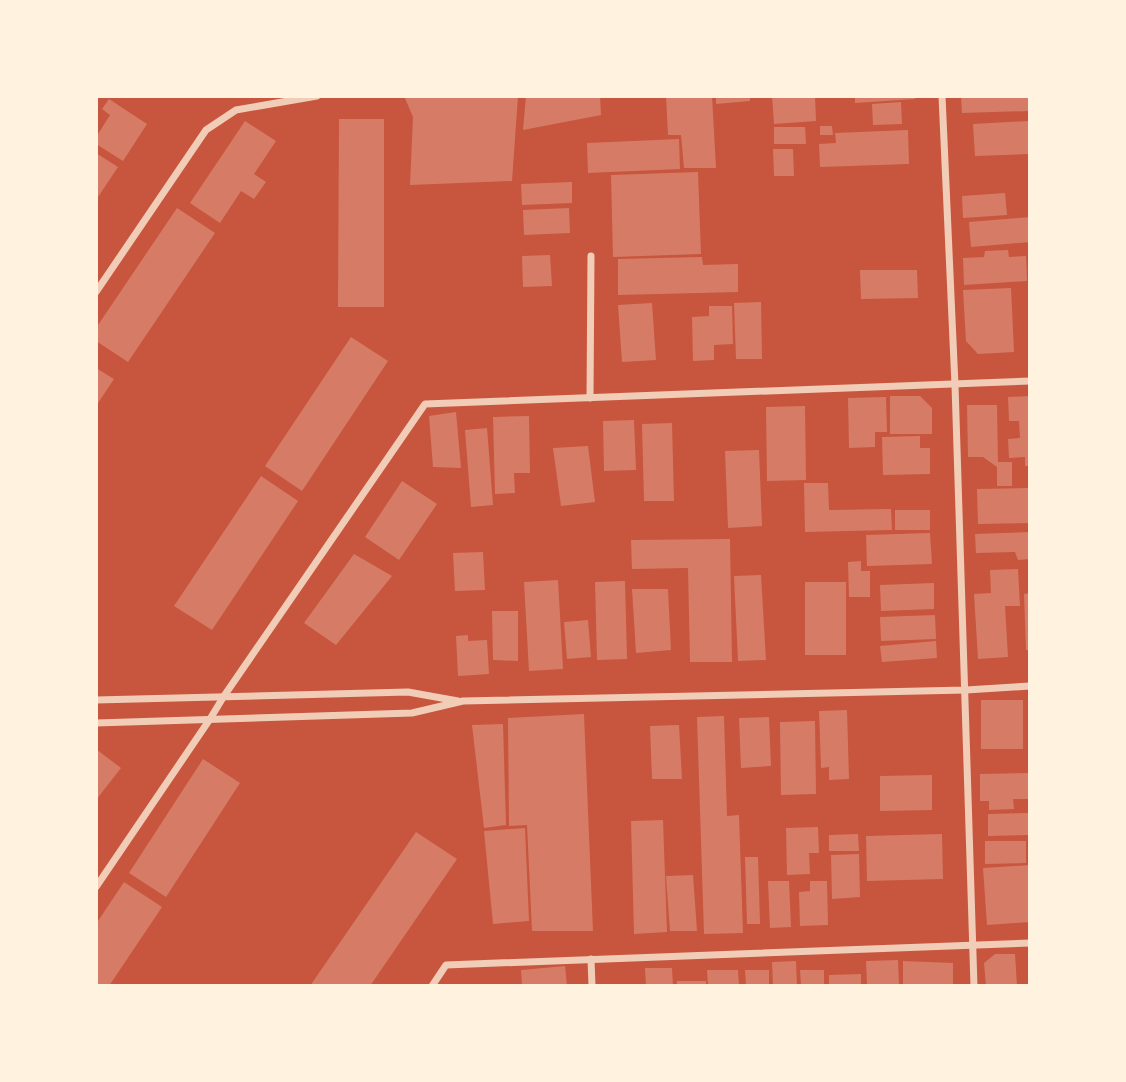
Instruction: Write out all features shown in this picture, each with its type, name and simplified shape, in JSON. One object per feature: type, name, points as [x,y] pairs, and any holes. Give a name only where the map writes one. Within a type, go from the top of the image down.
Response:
[{"type":"street","points":[[96,292],[206,130],[236,110],[317,96]]},
{"type":"street","points":[[942,96],[955,385],[975,986]]},
{"type":"street","points":[[590,398],[591,256]]},
{"type":"street","points":[[96,887],[425,404],[1030,381]]},
{"type":"street","points":[[96,699],[408,692],[463,701],[966,690],[1030,686]]},
{"type":"street","points":[[96,723],[412,713],[463,701]]},
{"type":"street","points":[[432,986],[446,965],[1030,943]]},
{"type":"street","points":[[591,959],[592,986]]},
{"type":"building","points":[[404,96],[518,96],[512,181],[410,185],[413,117]]},
{"type":"building","points":[[526,96],[600,96],[601,115],[523,130]]},
{"type":"building","points":[[666,96],[712,96],[716,168],[684,168],[681,135],[668,135]]},
{"type":"building","points":[[716,96],[750,96],[750,101],[716,104]]},
{"type":"building","points":[[772,96],[815,96],[816,121],[774,124]]},
{"type":"building","points":[[855,96],[915,96],[915,99],[855,103]]},
{"type":"building","points":[[961,96],[1030,96],[1030,111],[962,113]]},
{"type":"building","points":[[109,99],[147,124],[123,161],[96,144],[96,133],[98,134],[110,115],[102,109]]},
{"type":"building","points":[[901,102],[902,124],[873,125],[872,104]]},
{"type":"building","points":[[339,119],[384,119],[384,307],[338,307]]},
{"type":"building","points":[[245,121],[276,141],[254,174],[266,182],[254,199],[241,191],[220,223],[190,203]]},
{"type":"building","points":[[1028,121],[1030,154],[975,156],[973,124]]},
{"type":"building","points":[[820,126],[832,126],[833,135],[820,135]]},
{"type":"building","points":[[774,127],[805,127],[806,144],[774,144]]},
{"type":"building","points":[[908,130],[909,164],[820,167],[819,144],[836,143],[835,133]]},
{"type":"building","points":[[679,139],[680,169],[588,173],[587,143]]},
{"type":"building","points":[[773,149],[793,149],[794,176],[774,176]]},
{"type":"building","points":[[96,153],[118,167],[96,200]]},
{"type":"building","points":[[698,172],[701,254],[613,257],[611,175]]},
{"type":"building","points":[[572,182],[572,203],[522,205],[521,184]]},
{"type":"building","points":[[1005,193],[1007,215],[963,218],[962,196]]},
{"type":"building","points":[[177,208],[215,233],[128,362],[96,341],[96,328]]},
{"type":"building","points":[[569,208],[570,233],[524,235],[523,210]]},
{"type":"building","points":[[1030,217],[1030,242],[971,247],[969,222]]},
{"type":"building","points":[[1008,250],[1009,257],[1026,256],[1027,281],[964,285],[963,258],[984,257],[985,251]]},
{"type":"building","points":[[550,255],[552,286],[523,287],[522,256]]},
{"type":"building","points":[[702,257],[703,265],[738,264],[738,292],[618,295],[618,259]]},
{"type":"building","points":[[860,270],[917,270],[918,298],[861,299]]},
{"type":"building","points":[[1011,288],[1014,352],[978,354],[966,341],[963,290]]},
{"type":"building","points":[[761,302],[762,359],[736,359],[734,303]]},
{"type":"building","points":[[652,303],[656,360],[622,362],[618,305]]},
{"type":"building","points":[[709,306],[732,306],[733,344],[714,345],[714,360],[693,361],[692,317],[709,316]]},
{"type":"building","points":[[351,337],[388,361],[302,491],[265,466]]},
{"type":"building","points":[[96,368],[114,379],[96,406]]},
{"type":"building","points":[[890,396],[920,396],[932,408],[932,434],[890,434]]},
{"type":"building","points":[[1030,396],[1030,466],[1025,466],[1025,457],[1009,458],[1008,439],[1020,438],[1019,421],[1009,421],[1008,397]]},
{"type":"building","points":[[886,397],[887,432],[875,432],[875,447],[849,448],[848,398]]},
{"type":"building","points":[[967,405],[997,405],[998,462],[1012,462],[1012,486],[997,486],[997,467],[983,457],[968,457]]},
{"type":"building","points":[[805,406],[806,480],[767,481],[766,407]]},
{"type":"building","points":[[456,412],[461,468],[433,467],[429,416]]},
{"type":"building","points":[[529,416],[530,473],[514,473],[515,493],[495,494],[493,417]]},
{"type":"building","points":[[634,420],[636,470],[604,471],[603,421]]},
{"type":"building","points":[[672,423],[674,501],[644,501],[642,424]]},
{"type":"building","points":[[487,428],[493,505],[471,507],[465,430]]},
{"type":"building","points":[[920,436],[920,448],[930,448],[930,474],[883,475],[882,437]]},
{"type":"building","points":[[588,446],[595,502],[561,506],[553,448]]},
{"type":"building","points":[[759,450],[762,526],[728,528],[725,451]]},
{"type":"building","points":[[261,476],[298,501],[212,630],[174,606]]},
{"type":"building","points":[[402,481],[437,504],[399,560],[365,537]]},
{"type":"building","points":[[804,483],[828,483],[829,510],[891,509],[892,530],[805,532]]},
{"type":"building","points":[[1030,488],[1030,523],[978,524],[977,489]]},
{"type":"building","points":[[895,510],[930,510],[930,530],[895,530]]},
{"type":"building","points":[[1030,532],[1030,559],[1018,560],[1015,552],[976,553],[975,534]]},
{"type":"building","points":[[930,533],[932,564],[867,566],[866,535]]},
{"type":"building","points":[[730,539],[732,662],[690,662],[688,568],[632,569],[631,540]]},
{"type":"building","points":[[483,552],[485,590],[455,591],[453,553]]},
{"type":"building","points":[[354,554],[392,576],[336,645],[304,623]]},
{"type":"building","points":[[861,561],[861,571],[870,571],[870,597],[849,597],[848,562]]},
{"type":"building","points":[[1018,569],[1020,606],[1005,606],[1008,657],[978,659],[974,594],[991,593],[990,570]]},
{"type":"building","points":[[761,575],[766,660],[738,661],[734,576]]},
{"type":"building","points":[[558,580],[563,669],[529,671],[524,582]]},
{"type":"building","points":[[625,581],[627,659],[597,660],[595,582]]},
{"type":"building","points":[[805,582],[846,582],[846,655],[805,655]]},
{"type":"building","points":[[934,583],[934,609],[881,611],[880,585]]},
{"type":"building","points":[[632,589],[668,589],[671,650],[636,653]]},
{"type":"building","points":[[1030,593],[1030,650],[1026,650],[1024,594]]},
{"type":"building","points":[[492,611],[518,611],[518,661],[493,660]]},
{"type":"building","points":[[935,615],[936,639],[881,641],[880,617]]},
{"type":"building","points":[[588,620],[591,657],[567,659],[564,622]]},
{"type":"building","points":[[468,635],[468,641],[487,640],[489,674],[458,676],[456,636]]},
{"type":"building","points":[[936,641],[937,658],[882,662],[880,646]]},
{"type":"building","points":[[981,700],[1023,700],[1023,749],[981,749]]},
{"type":"building","points":[[847,710],[849,779],[829,780],[829,767],[821,768],[819,711]]},
{"type":"building","points":[[584,714],[593,931],[532,931],[527,825],[509,826],[508,718]]},
{"type":"building","points":[[724,716],[727,816],[739,815],[743,933],[704,934],[697,717]]},
{"type":"building","points":[[769,717],[771,766],[741,768],[739,718]]},
{"type":"building","points":[[815,721],[816,794],[781,795],[780,722]]},
{"type":"building","points":[[503,724],[506,825],[484,828],[472,725]]},
{"type":"building","points":[[679,725],[682,779],[652,779],[650,726]]},
{"type":"building","points":[[96,749],[121,768],[96,800]]},
{"type":"building","points":[[203,759],[240,783],[166,897],[129,873]]},
{"type":"building","points":[[1030,773],[1030,799],[1013,799],[1014,809],[989,810],[989,801],[980,801],[980,774]]},
{"type":"building","points":[[932,775],[932,810],[880,811],[880,776]]},
{"type":"building","points":[[1028,813],[1028,835],[988,836],[988,814]]},
{"type":"building","points":[[663,820],[667,932],[634,934],[631,821]]},
{"type":"building","points":[[818,827],[819,853],[809,853],[810,874],[787,875],[786,828]]},
{"type":"building","points":[[525,828],[529,921],[493,924],[484,831]]},
{"type":"building","points":[[416,832],[457,859],[370,986],[310,986]]},
{"type":"building","points":[[858,834],[859,851],[829,851],[829,835]]},
{"type":"building","points":[[942,834],[943,879],[867,881],[866,836]]},
{"type":"building","points":[[985,841],[1026,841],[1026,863],[985,864]]},
{"type":"building","points":[[859,854],[860,897],[832,899],[831,855]]},
{"type":"building","points":[[745,857],[758,857],[760,924],[747,924]]},
{"type":"building","points":[[1030,865],[1030,922],[987,925],[983,868]]},
{"type":"building","points":[[693,875],[697,931],[670,931],[666,876]]},
{"type":"building","points":[[768,881],[789,881],[791,927],[770,928]]},
{"type":"building","points":[[810,881],[827,881],[828,925],[800,926],[799,892],[810,891]]},
{"type":"building","points":[[124,882],[162,907],[109,986],[96,986],[96,924]]},
{"type":"building","points":[[995,954],[1015,954],[1017,986],[986,986],[984,963]]},
{"type":"building","points":[[898,960],[899,986],[867,986],[866,961]]},
{"type":"building","points":[[796,961],[797,986],[773,986],[772,962]]},
{"type":"building","points":[[903,961],[953,963],[953,986],[903,986]]},
{"type":"building","points":[[565,966],[567,986],[522,986],[521,970]]},
{"type":"building","points":[[645,968],[672,968],[673,986],[646,986]]},
{"type":"building","points":[[707,970],[738,970],[739,986],[708,986]]},
{"type":"building","points":[[745,970],[769,970],[769,986],[746,986]]},
{"type":"building","points":[[800,970],[824,970],[824,986],[801,986]]},
{"type":"building","points":[[861,974],[861,986],[829,986],[829,975]]},
{"type":"building","points":[[677,981],[706,981],[706,986],[677,986]]}]
